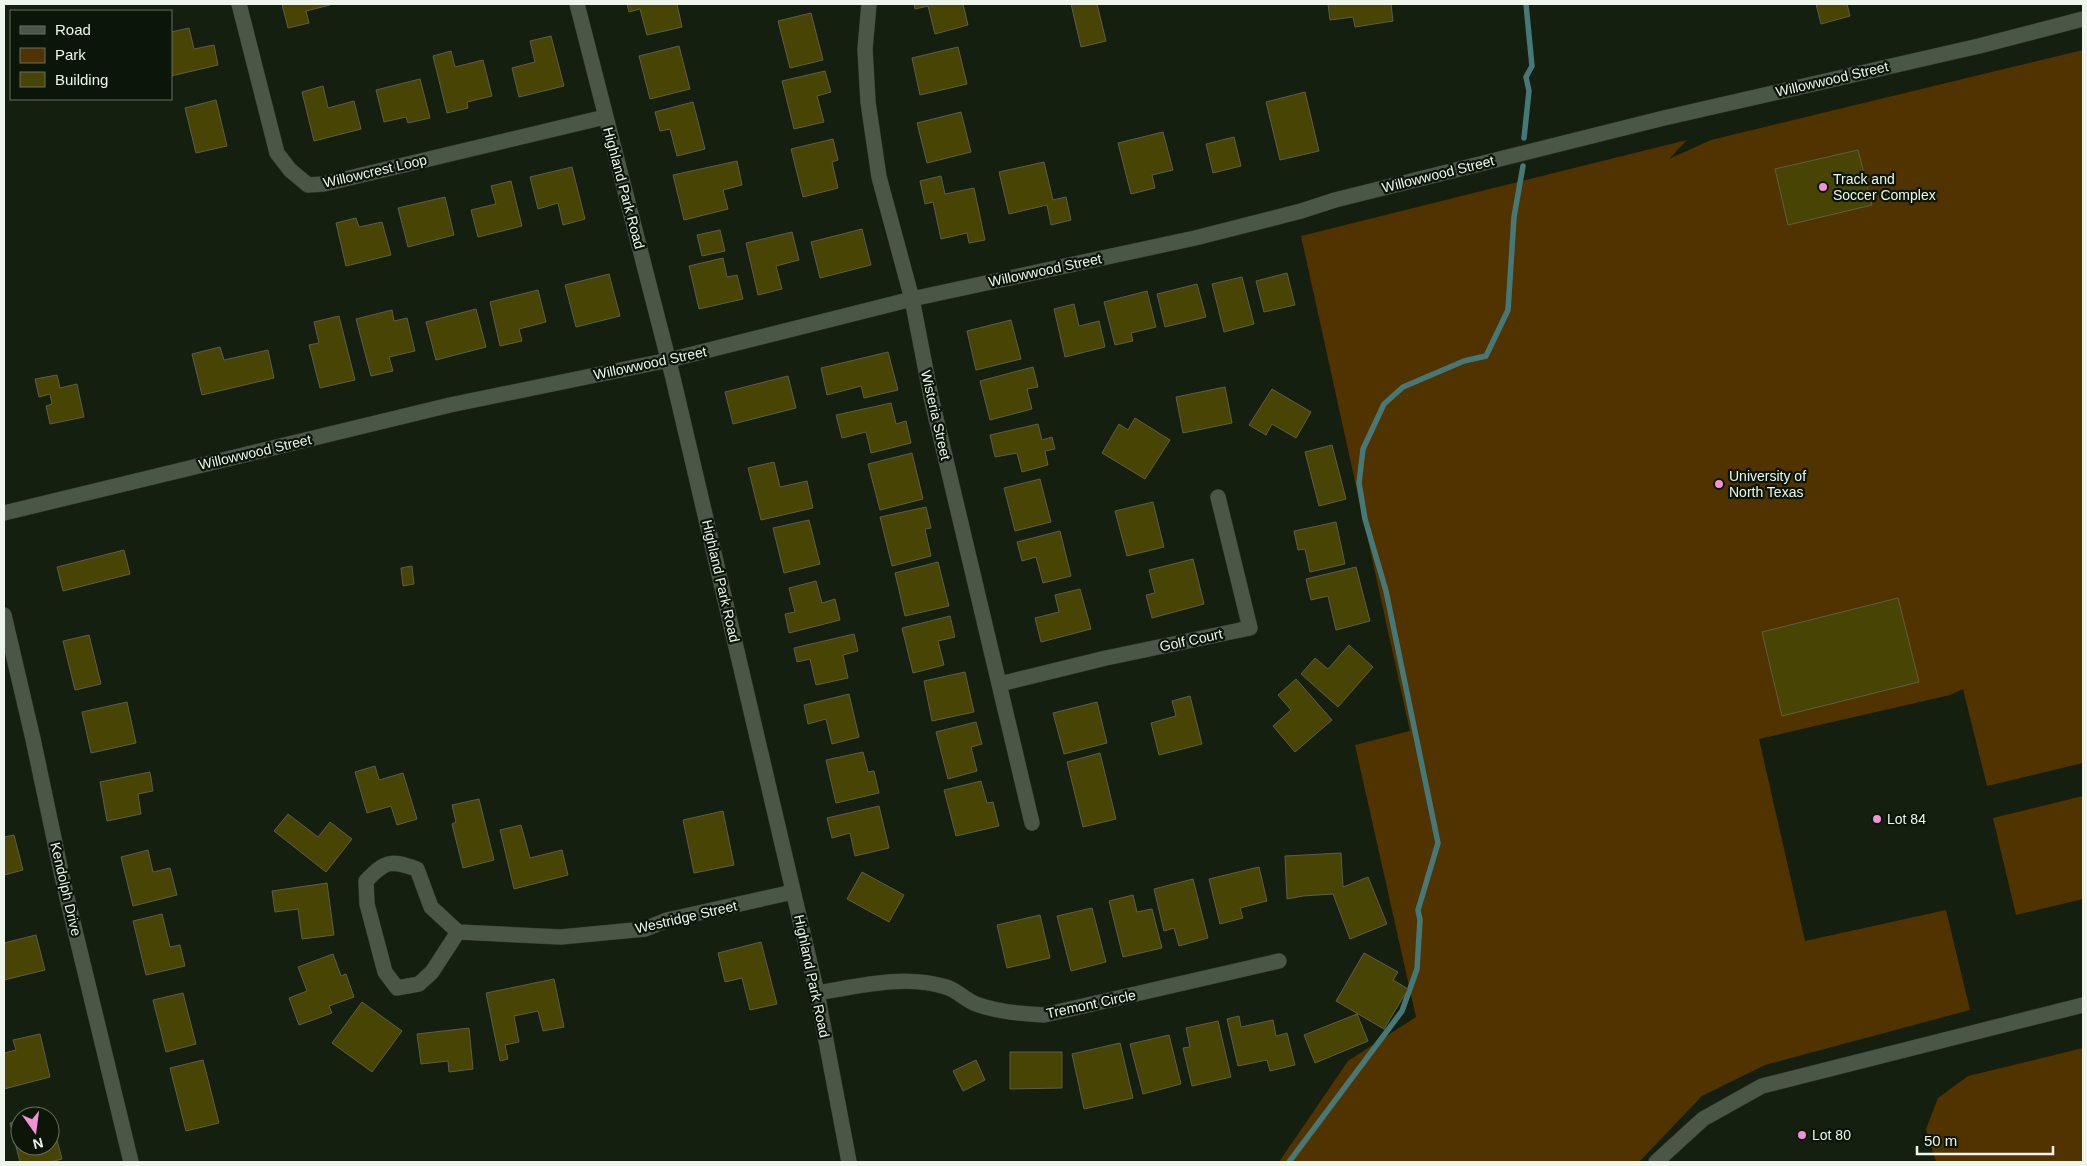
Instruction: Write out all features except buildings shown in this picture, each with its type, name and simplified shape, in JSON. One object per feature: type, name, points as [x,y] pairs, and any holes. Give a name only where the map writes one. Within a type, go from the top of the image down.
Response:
[{"type":"street","name":"Willowcrest Loop","points":[[240,4],[277,153],[290,170],[308,185],[324,184],[605,117]]},
{"type":"street","name":"Highland Park Road","points":[[577,4],[669,360],[817,993],[849,1162]]},
{"type":"street","name":"Wisteria Street","points":[[869,4],[865,49],[868,102],[879,177],[912,299],[931,397],[1032,822]]},
{"type":"street","name":"Willowwood Street","points":[[4,513],[450,405],[669,360],[912,299],[1195,238],[1301,212],[1334,200],[1664,118],[1979,46],[2083,19]]},
{"type":"street","name":"Golf Court","points":[[1000,684],[1106,658],[1250,628],[1218,497]]},
{"type":"street","name":"Kendolph Drive","points":[[4,615],[63,881],[131,1162]]},
{"type":"street","points":[[397,862],[417,870],[431,907],[458,932],[432,972],[419,984],[397,988],[385,972],[367,904],[366,881],[380,867],[397,862]]},
{"type":"street","name":"Westridge Street","points":[[458,932],[561,937],[645,929],[667,920],[793,892]]},
{"type":"street","name":"Tremont Circle","points":[[817,993],[867,984],[911,980],[948,987],[975,1004],[1022,1014],[1044,1015],[1278,961]]},
{"type":"street","points":[[1656,1162],[1703,1119],[1762,1086],[2083,1006]]},
{"type":"green space","name":"University of North Texas","points":[[2083,50],[2083,763],[1987,786],[1963,689],[1950,695],[1759,739],[1805,941],[1946,910],[1970,1010],[1765,1065],[1702,1096],[1639,1162],[1279,1162],[1348,1061],[1416,1017],[1355,745],[1410,731],[1301,236],[1687,140],[1669,159],[1711,140]]},
{"type":"green space","points":[[2083,796],[2083,899],[2016,915],[1993,818]]},
{"type":"green space","points":[[2083,1048],[2083,1162],[1936,1162],[1926,1129],[1938,1098],[1968,1076]]},
{"type":"waterway","points":[[1524,138],[1529,91],[1526,77],[1532,66],[1526,4]]},
{"type":"waterway","points":[[1289,1162],[1402,1011],[1417,969],[1420,920],[1418,910],[1438,843],[1386,591],[1365,519],[1359,483],[1363,449],[1384,404],[1403,387],[1464,361],[1486,356],[1508,310],[1514,217],[1523,166]]},
{"type":"place","name":"Track and Soccer Complex","points":[[1823,187]]},
{"type":"place","name":"University of North Texas","points":[[1719,484]]},
{"type":"place","name":"Lot 84","points":[[1877,819]]},
{"type":"place","name":"Lot 80","points":[[1802,1135]]}]
